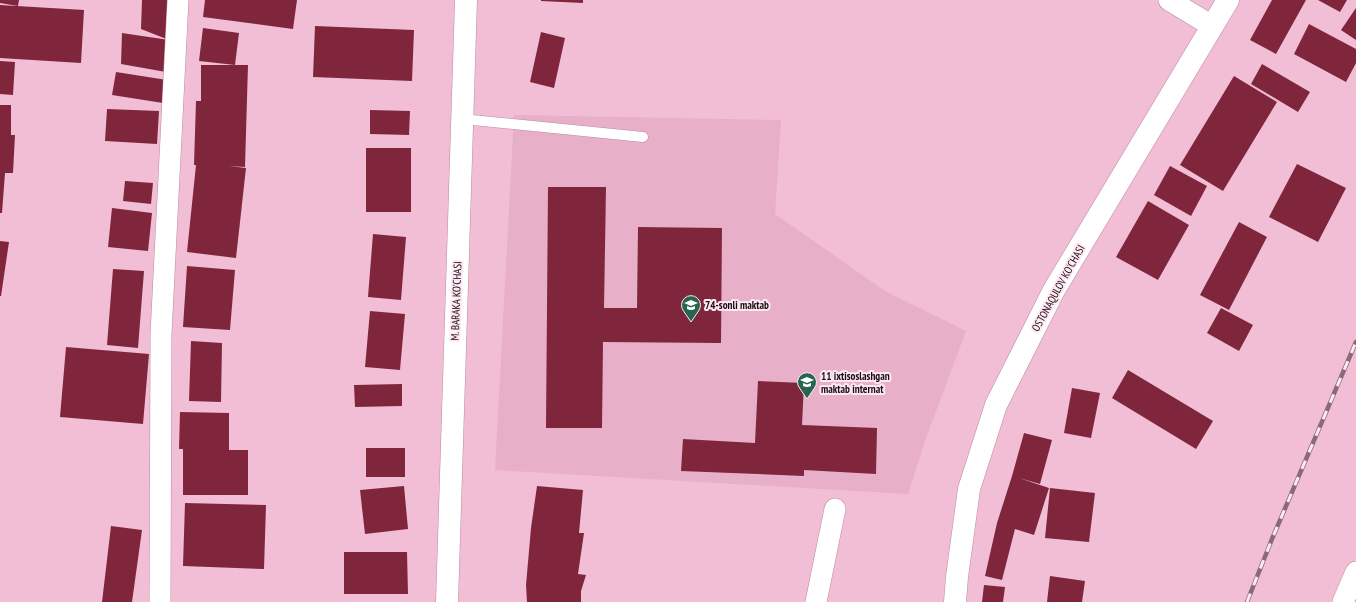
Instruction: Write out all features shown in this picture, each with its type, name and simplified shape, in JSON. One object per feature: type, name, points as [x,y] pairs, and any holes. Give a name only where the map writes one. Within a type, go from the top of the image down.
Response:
[{"type":"street","points":[[160,602],[161,334],[178,0]]},
{"type":"street","name":"M. BARAKA KO'CHASI","points":[[446,602],[466,0]]},
{"type":"street","points":[[1169,0],[1212,26]]},
{"type":"street","name":"OSTONAQULOV KO'CHASI","points":[[955,602],[969,489],[996,405],[1054,290],[1228,0]]},
{"type":"street","points":[[816,602],[835,509]]},
{"type":"street","points":[[1343,602],[1356,572]]},
{"type":"lane","points":[[462,119],[642,137]]},
{"type":"shaded area","name":"74-sonli maktab","points":[[514,115],[781,120],[775,214],[885,291],[966,331],[926,438],[908,494],[495,470]]},
{"type":"building","points":[[0,0],[19,0],[18,6],[0,3]]},
{"type":"building","points":[[142,0],[171,0],[169,40],[141,29]]},
{"type":"building","points":[[205,0],[297,0],[293,29],[203,17]]},
{"type":"building","points":[[583,0],[583,3],[541,1]]},
{"type":"building","points":[[1272,0],[1306,0],[1276,54],[1250,40]]},
{"type":"building","points":[[1318,0],[1347,0],[1340,12]]},
{"type":"building","points":[[0,5],[84,10],[81,63],[0,58]]},
{"type":"building","points":[[1356,8],[1356,40],[1341,30]]},
{"type":"building","points":[[1309,24],[1356,49],[1356,63],[1346,82],[1294,54]]},
{"type":"building","points":[[315,26],[414,30],[412,81],[313,77]]},
{"type":"building","points":[[203,28],[239,33],[235,65],[199,61]]},
{"type":"building","points":[[541,32],[565,38],[554,88],[530,82]]},
{"type":"building","points":[[122,33],[169,40],[166,72],[121,64]]},
{"type":"building","points":[[0,61],[15,62],[13,95],[0,94]]},
{"type":"building","points":[[1262,64],[1310,92],[1298,112],[1251,84]]},
{"type":"building","points":[[201,65],[248,65],[245,167],[229,166],[246,168],[236,258],[187,252],[196,165],[194,165],[196,101],[201,101]]},
{"type":"building","points":[[116,72],[167,80],[163,103],[112,95]]},
{"type":"building","points":[[1234,76],[1277,102],[1223,191],[1180,165]]},
{"type":"building","points":[[0,105],[11,105],[11,135],[15,135],[13,173],[5,173],[2,213],[0,213]]},
{"type":"building","points":[[107,109],[159,111],[157,144],[105,141]]},
{"type":"building","points":[[370,110],[410,111],[409,135],[370,134]]},
{"type":"building","points":[[366,148],[411,148],[411,212],[366,212]]},
{"type":"building","points":[[1297,164],[1346,188],[1318,242],[1269,217]]},
{"type":"building","points":[[1170,166],[1207,186],[1191,216],[1154,195]]},
{"type":"building","points":[[125,181],[153,183],[151,204],[123,201]]},
{"type":"building","points":[[548,187],[606,187],[604,308],[637,308],[638,227],[722,228],[721,343],[603,342],[602,428],[546,428]]},
{"type":"building","points":[[1148,201],[1189,225],[1158,280],[1116,257]]},
{"type":"building","points":[[112,208],[152,213],[148,251],[108,247]]},
{"type":"building","points":[[1239,222],[1267,237],[1229,310],[1200,295]]},
{"type":"building","points":[[373,234],[406,237],[401,300],[368,297]]},
{"type":"building","points":[[0,241],[9,242],[1,296],[0,296]]},
{"type":"building","points":[[187,266],[235,270],[230,330],[183,327]]},
{"type":"building","points":[[113,269],[144,271],[138,348],[107,345]]},
{"type":"building","points":[[1221,308],[1253,325],[1239,351],[1207,333]]},
{"type":"building","points":[[370,311],[405,314],[400,370],[365,367]]},
{"type":"building","points":[[191,341],[222,343],[221,402],[189,401]]},
{"type":"building","points":[[66,347],[149,354],[143,424],[60,417]]},
{"type":"building","points":[[1128,370],[1213,421],[1196,449],[1112,398]]},
{"type":"building","points":[[758,381],[804,383],[802,425],[877,428],[876,474],[804,470],[804,476],[681,471],[683,439],[755,443]]},
{"type":"building","points":[[402,384],[402,406],[355,407],[354,385]]},
{"type":"building","points":[[1072,388],[1100,393],[1091,438],[1064,433]]},
{"type":"building","points":[[180,412],[229,413],[229,450],[248,450],[248,495],[183,495],[183,449],[179,449]]},
{"type":"building","points":[[1024,433],[1052,440],[1040,484],[1019,478],[1049,488],[1034,535],[1015,529],[1002,580],[985,576],[997,523]]},
{"type":"building","points":[[366,448],[405,448],[405,477],[366,477]]},
{"type":"building","points":[[404,486],[408,529],[365,534],[360,490]]},
{"type":"building","points":[[537,486],[583,490],[579,533],[584,533],[578,574],[586,575],[581,591],[581,602],[527,602],[526,585],[531,528]]},
{"type":"building","points":[[1050,488],[1095,493],[1089,542],[1045,538]]},
{"type":"building","points":[[185,503],[266,505],[264,569],[183,566]]},
{"type":"building","points":[[111,526],[142,530],[132,602],[102,602]]},
{"type":"building","points":[[344,552],[407,552],[408,594],[344,594]]},
{"type":"building","points":[[1050,576],[1085,581],[1082,602],[1047,602]]},
{"type":"building","points":[[984,585],[1005,587],[1003,602],[982,602]]},
{"type":"railway","points":[[1247,602],[1272,539],[1356,342]]},
{"type":"place","name":"74-sonli maktab","points":[[691,322]]},
{"type":"place","name":"11 ixtisoslashgan maktab internat","points":[[807,399]]}]
